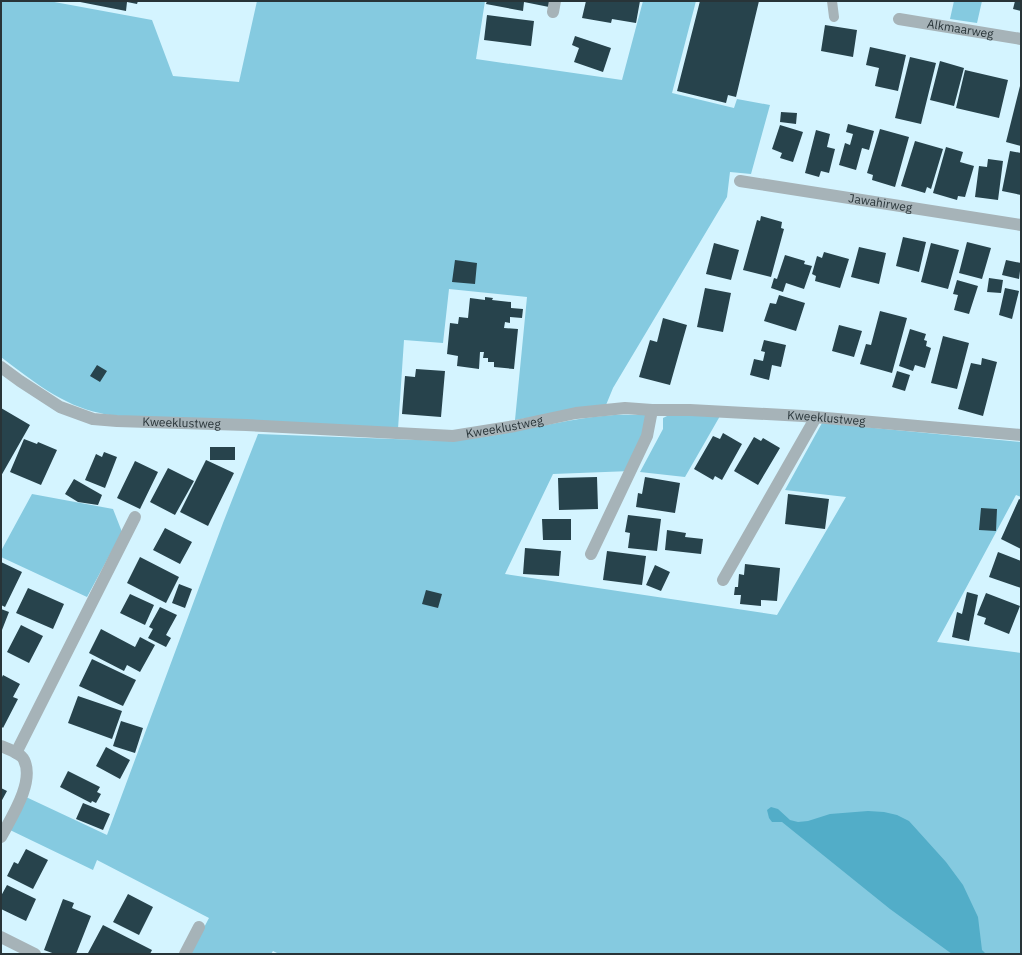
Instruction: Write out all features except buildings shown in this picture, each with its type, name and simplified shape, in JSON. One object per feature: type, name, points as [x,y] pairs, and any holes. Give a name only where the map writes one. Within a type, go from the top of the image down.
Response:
[{"type":"street","name":"Alkmaarweg","points":[[900,19],[1021,39]]},
{"type":"street","name":"Jawahirweg","points":[[740,181],[1021,224]]},
{"type":"street","name":"Kweeklustweg","points":[[1,367],[60,407],[93,419],[117,421],[246,425],[453,436],[515,426],[576,413],[625,408],[816,417],[1021,435]]},
{"type":"street","points":[[591,554],[648,436],[652,410]]},
{"type":"street","points":[[723,580],[816,417]]},
{"type":"street","points":[[16,753],[135,517]]},
{"type":"street","points":[[1,746],[16,753],[24,759],[27,769],[27,780],[22,795],[1,838]]},
{"type":"street","points":[[185,954],[199,927]]},
{"type":"street","points":[[1,937],[34,954]]},
{"type":"lane","points":[[832,1],[834,17]]},
{"type":"shaded area","points":[[1,1],[49,1],[152,20],[173,76],[239,82],[257,1],[485,1],[476,59],[622,80],[643,1],[696,1],[672,93],[734,108],[737,99],[770,105],[751,174],[730,172],[727,197],[613,388],[606,405],[515,420],[527,297],[449,289],[443,343],[404,340],[398,429],[131,417],[104,414],[86,409],[60,398],[35,383],[1,357]]},
{"type":"shaded area","points":[[954,1],[982,1],[977,23],[950,19]]},
{"type":"shaded area","points":[[614,415],[649,415],[631,471],[553,474],[505,574],[777,615],[846,497],[785,490],[822,423],[1021,442],[1021,497],[1016,495],[937,642],[1021,653],[1021,954],[279,954],[273,951],[271,954],[190,954],[209,918],[97,860],[93,870],[10,830],[26,797],[107,835],[223,523],[258,434],[447,441],[486,437],[584,418]]},
{"type":"shaded area","points":[[669,415],[720,416],[685,477],[640,472],[663,429],[663,418]]},
{"type":"shaded area","points":[[32,494],[113,509],[122,532],[87,597],[1,557],[1,551]]},
{"type":"shaded area","points":[[771,807],[778,809],[790,820],[798,822],[808,821],[830,814],[868,811],[897,815],[909,821],[946,862],[963,885],[978,917],[982,950],[986,954],[952,954],[890,909],[782,822],[772,822],[769,818],[767,810]]}]
